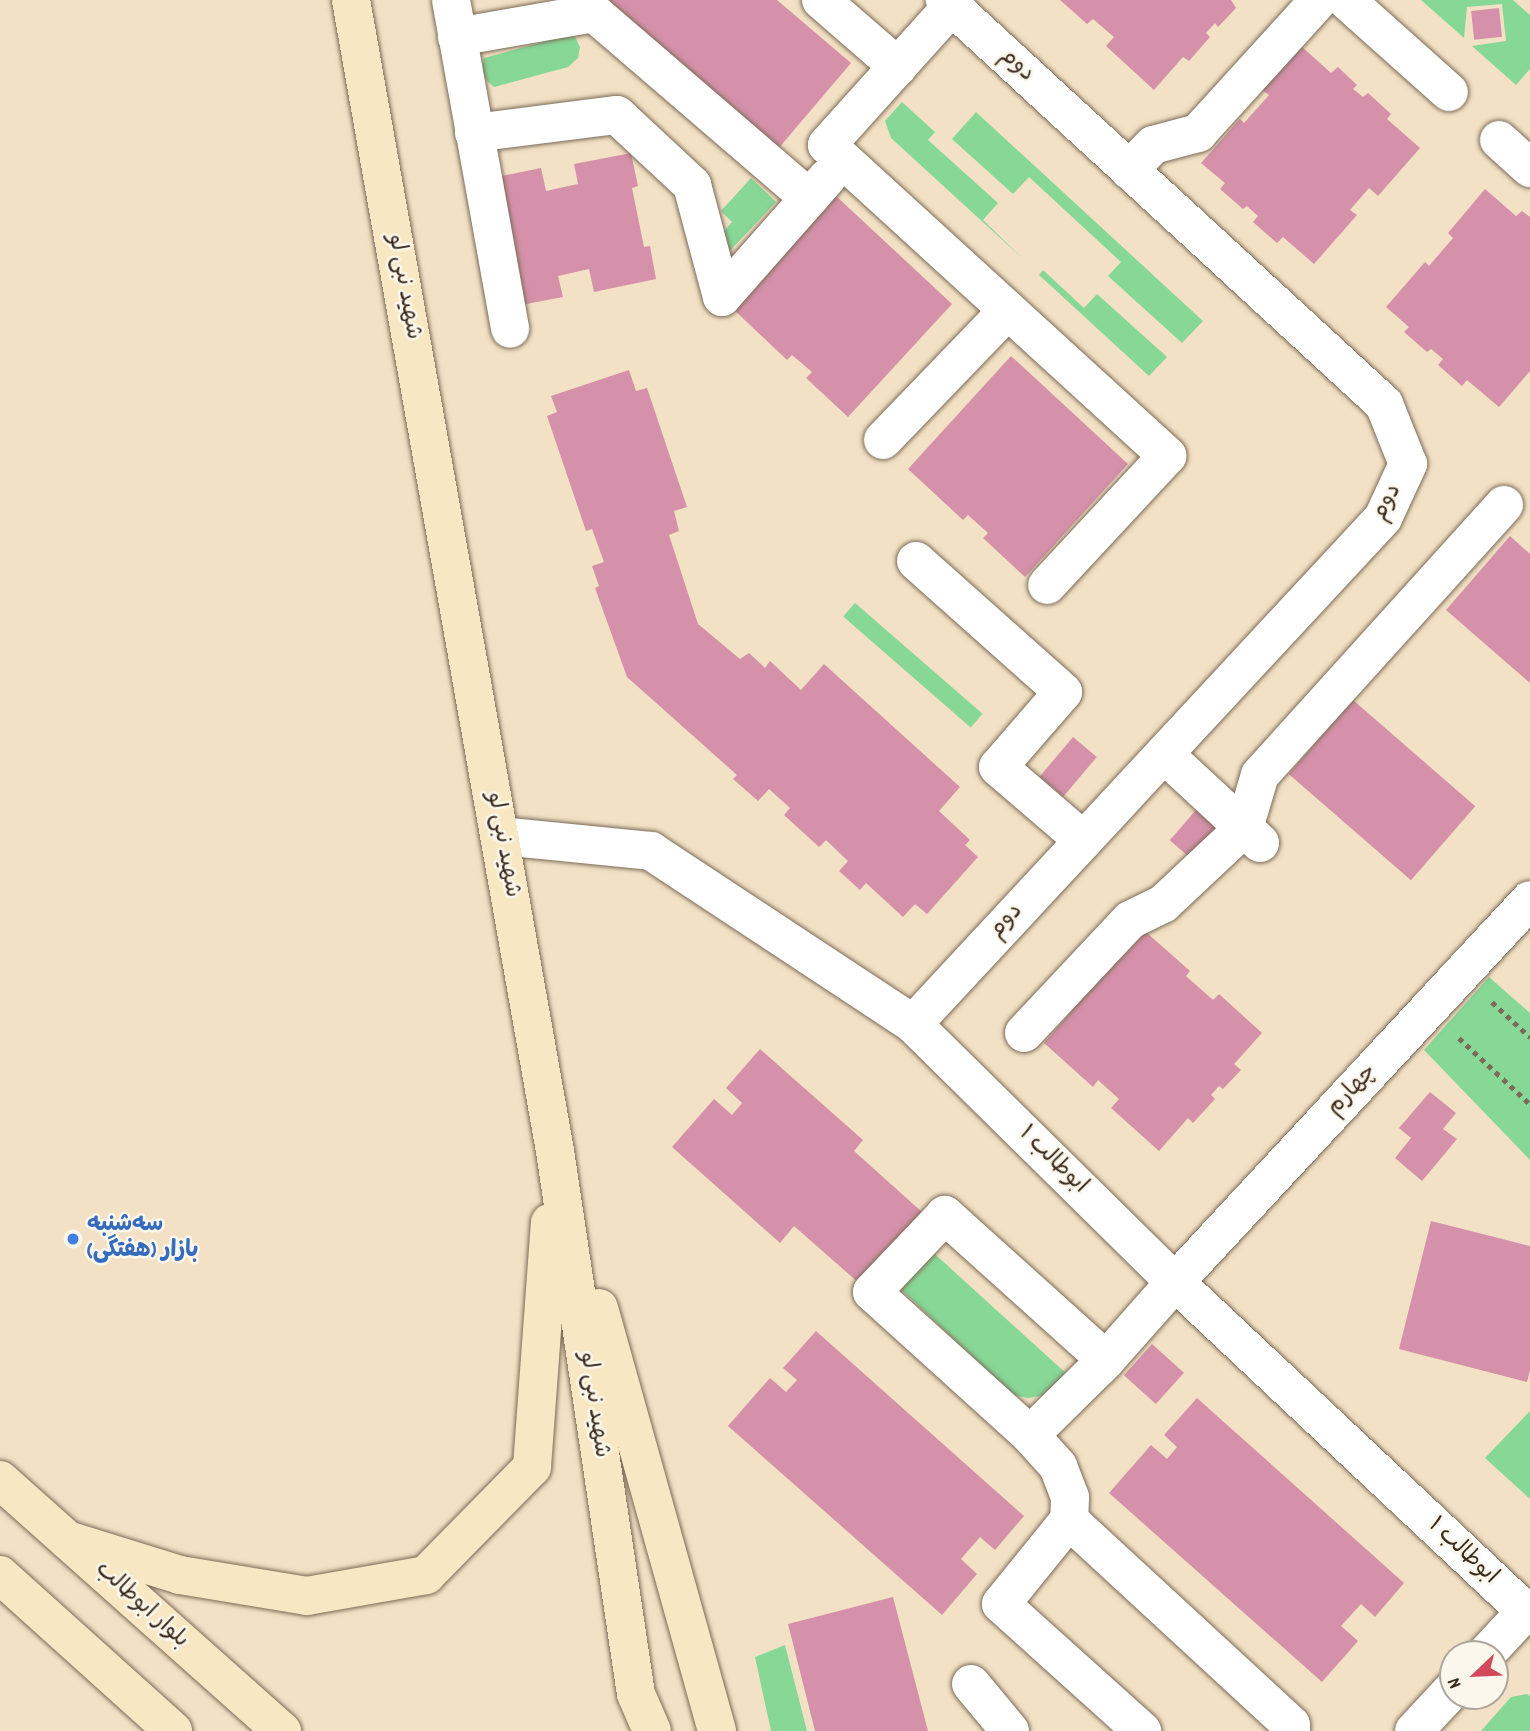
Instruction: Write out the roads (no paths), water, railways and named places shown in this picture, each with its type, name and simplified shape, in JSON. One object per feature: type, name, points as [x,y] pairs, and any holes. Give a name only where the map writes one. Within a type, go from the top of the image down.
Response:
[{"type":"main road","name":"شهید نبی لو","points":[[351,0],[555,1151],[636,1694]]},
{"type":"main road","points":[[66,1540],[180,1575],[307,1596],[426,1575],[532,1467],[555,1151]]},
{"type":"main road","points":[[555,1151],[717,1731]]},
{"type":"main road","name":"بلوار ابوطالب","points":[[0,1480],[282,1731]]},
{"type":"main road","points":[[0,1575],[173,1731]]},
{"type":"main road","points":[[631,1731],[636,1694]]},
{"type":"main road","points":[[636,1694],[652,1731]]},
{"type":"street","points":[[451,0],[510,329]]},
{"type":"street","points":[[821,0],[898,67]]},
{"type":"street","points":[[1129,170],[1153,145],[1198,133],[1319,0]]},
{"type":"street","points":[[1346,0],[1449,92]]},
{"type":"street","points":[[948,3],[898,67],[827,145],[1167,456],[1047,585]]},
{"type":"street","name":"دوم","points":[[913,1024],[1383,518],[1408,464],[1384,404],[948,3]]},
{"type":"street","points":[[457,37],[595,6],[809,198]]},
{"type":"street","points":[[474,133],[617,115],[692,185],[722,297],[843,159]]},
{"type":"street","points":[[1499,140],[1530,169]]},
{"type":"street","points":[[883,440],[1008,310]]},
{"type":"street","points":[[1024,1033],[1130,920],[1163,904],[1253,837],[1260,775],[1504,505]]},
{"type":"street","points":[[916,561],[1063,692],[998,767],[1084,841]]},
{"type":"street","points":[[1164,754],[1253,837]]},
{"type":"street","name":"ابوطالب ۱","points":[[501,836],[651,851],[913,1024],[1175,1282],[1528,1613]]},
{"type":"street","name":"چهارم","points":[[1030,1435],[1106,1360],[1175,1282],[1530,900]]},
{"type":"street","points":[[1106,1360],[945,1216],[872,1292],[1030,1435],[1058,1465],[1070,1497],[1069,1520],[1002,1604],[1142,1731]]},
{"type":"street","points":[[1069,1520],[1291,1725],[1291,1731]]},
{"type":"street","points":[[1500,1640],[1528,1613]]},
{"type":"street","points":[[971,1684],[1010,1731]]},
{"type":"street","points":[[1414,1731],[1439,1704]]},
{"type":"place","name":"سه‌شنبه بازار (هفتگی)","points":[[73,1239]]}]
